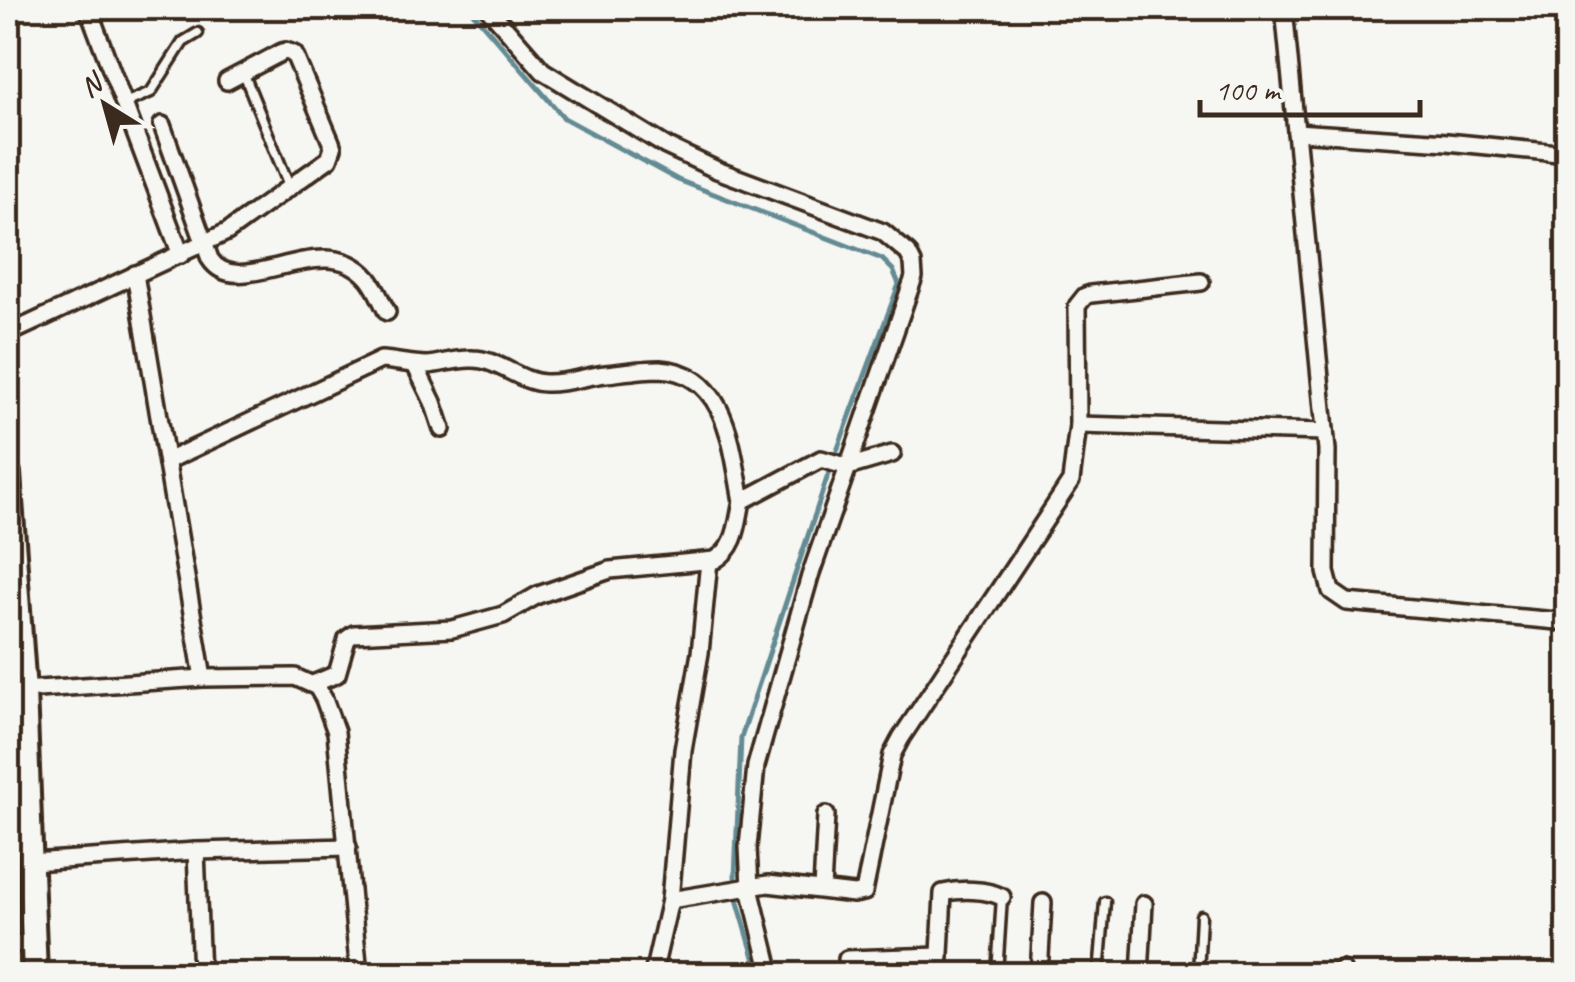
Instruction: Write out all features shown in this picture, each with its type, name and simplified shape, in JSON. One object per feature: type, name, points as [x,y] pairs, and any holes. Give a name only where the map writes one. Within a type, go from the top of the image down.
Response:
[{"type":"street","points":[[88,8],[181,255]]},
{"type":"street","points":[[488,8],[543,72],[666,146],[717,170],[883,232],[908,253],[912,263],[914,277],[839,464],[756,766],[748,847],[750,888],[771,974]]},
{"type":"street","points":[[1284,8],[1327,450],[1326,572],[1331,592],[1347,602],[1568,622]]},
{"type":"street","points":[[8,334],[205,244],[325,164],[332,148],[294,54],[286,51],[226,80]]},
{"type":"street","points":[[162,125],[205,244],[220,271],[236,275],[308,258],[352,265],[370,280],[387,312]]},
{"type":"street","points":[[1296,132],[1568,154]]},
{"type":"street","points":[[135,274],[204,678]]},
{"type":"street","points":[[670,900],[781,884],[859,894],[866,888],[892,755],[1071,481],[1078,425],[1076,312],[1080,300],[1091,294],[1201,282]]},
{"type":"street","points":[[167,461],[381,360],[430,365],[474,358],[532,382],[550,384],[601,374],[660,370],[696,380],[717,403],[742,501],[734,541],[726,553],[708,560],[610,570],[538,595],[503,615],[452,628],[354,634],[347,639],[337,674],[313,684]]},
{"type":"street","points":[[415,365],[442,429]]},
{"type":"street","points":[[1078,425],[1325,432]]},
{"type":"street","points":[[742,501],[821,459],[839,464],[892,454]]},
{"type":"street","points":[[8,472],[16,691],[32,862],[35,974]]},
{"type":"street","points":[[653,974],[670,900],[679,784],[700,653],[708,560]]},
{"type":"street","points":[[16,691],[204,678],[296,678],[313,684],[324,700],[336,732],[359,974]]},
{"type":"street","points":[[822,890],[826,815]]},
{"type":"street","points":[[32,862],[348,846]]},
{"type":"street","points":[[196,851],[201,974]]},
{"type":"street","points":[[939,974],[943,893],[972,891],[1002,897]]},
{"type":"street","points":[[1040,974],[1043,902]]},
{"type":"street","points":[[1140,974],[1144,904]]},
{"type":"street","points":[[8,944],[34,943]]},
{"type":"street","points":[[847,959],[940,956]]},
{"type":"lane","points":[[125,103],[151,92],[183,42],[198,32]]},
{"type":"lane","points":[[243,72],[290,188]]},
{"type":"lane","points":[[998,974],[1002,897]]},
{"type":"lane","points":[[1099,974],[1105,902]]},
{"type":"lane","points":[[1198,974],[1201,916]]},
{"type":"lane","points":[[1304,974],[1342,972]]},
{"type":"waterway","points":[[469,8],[564,118],[678,180],[882,259],[899,284],[828,475],[741,738],[735,877]]},
{"type":"waterway","points":[[737,899],[759,974]]}]
